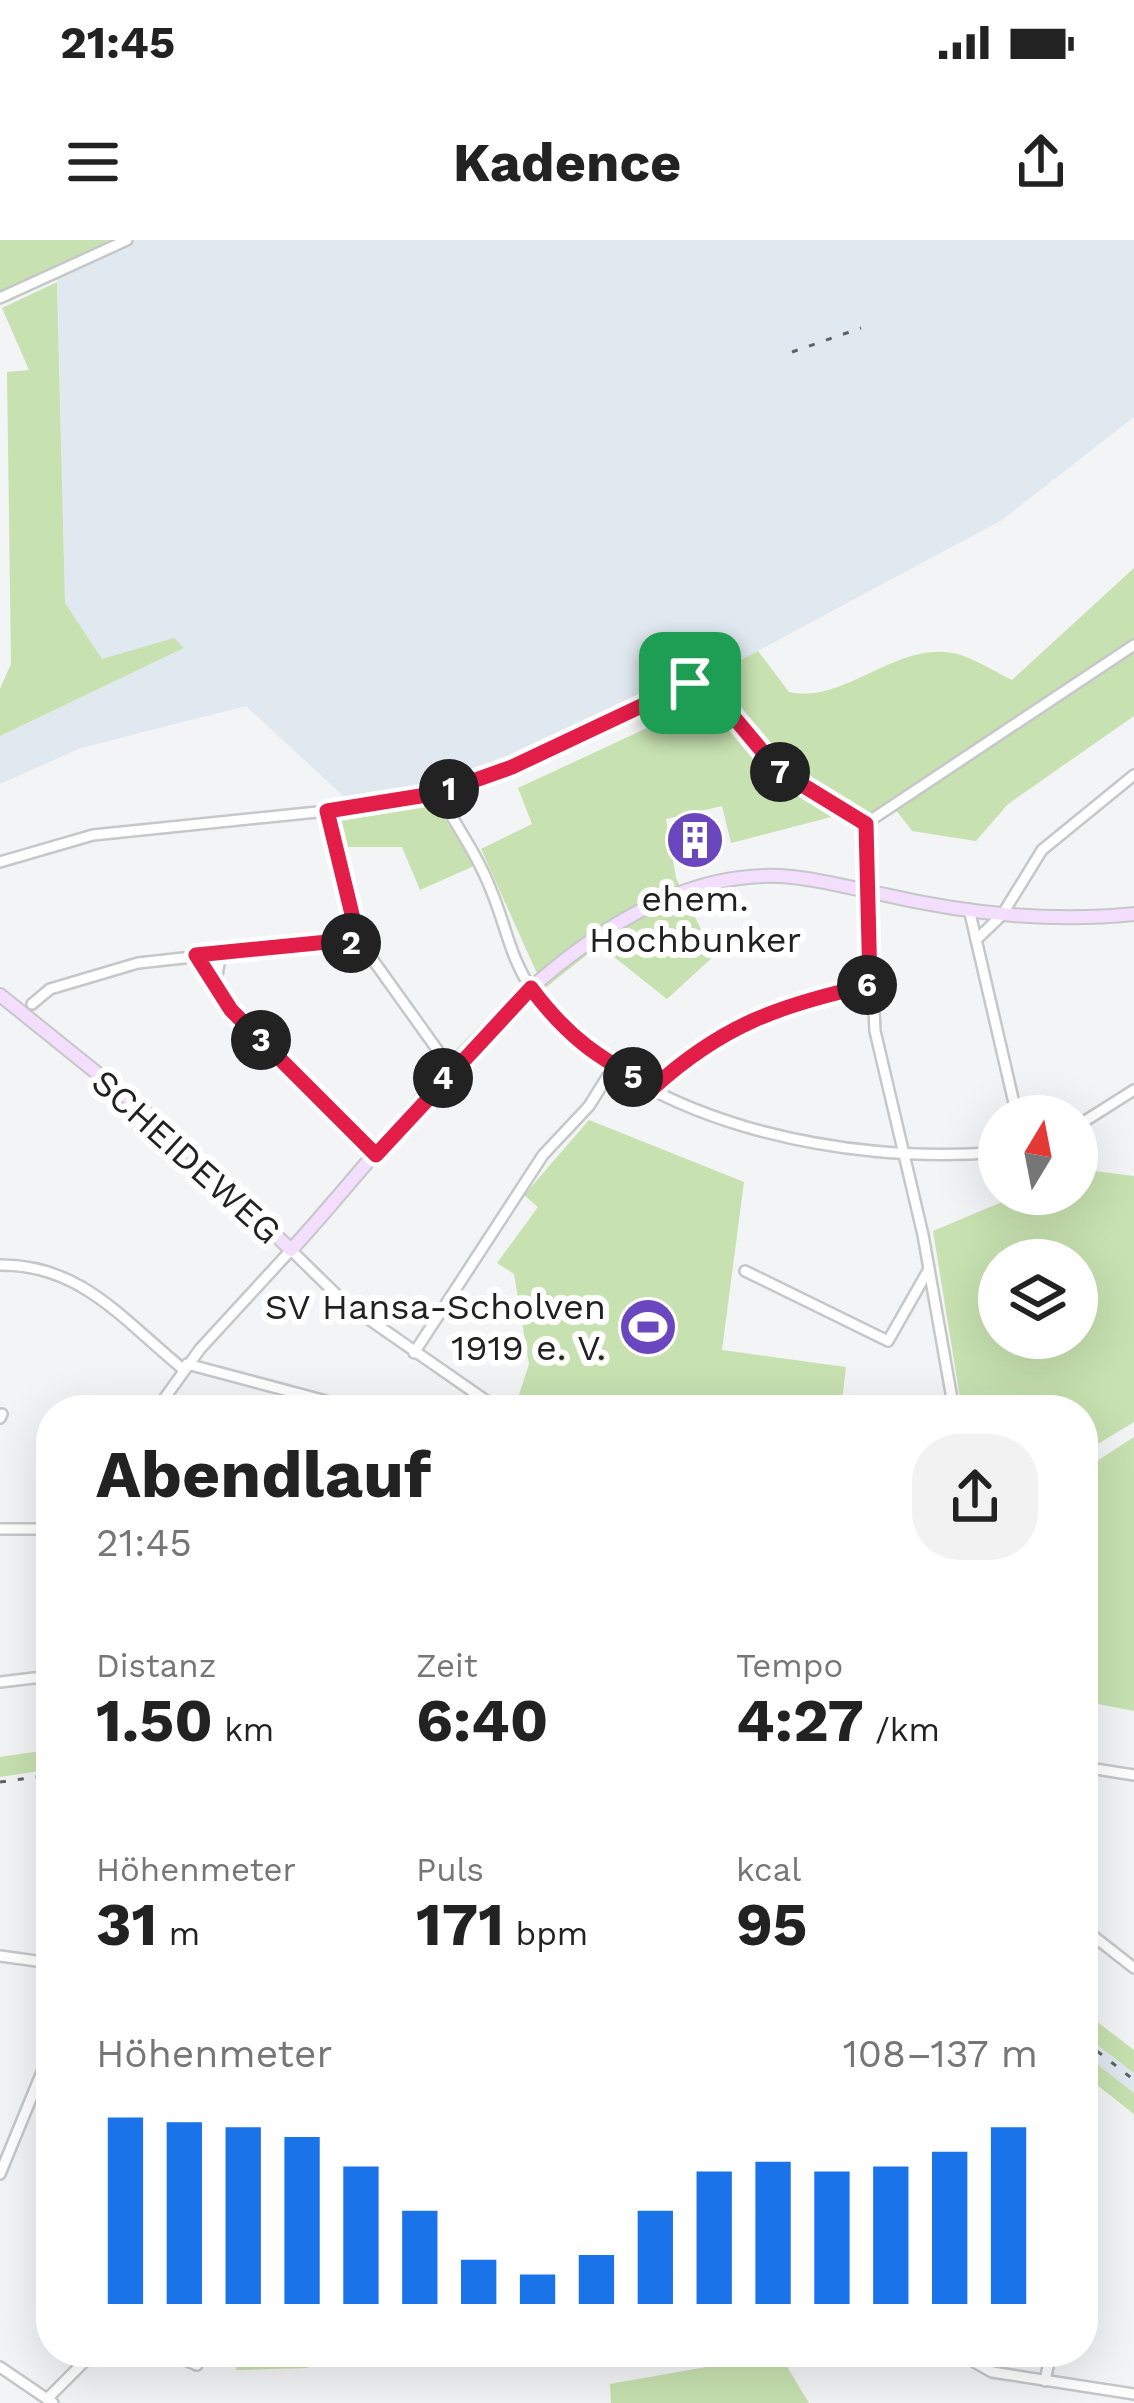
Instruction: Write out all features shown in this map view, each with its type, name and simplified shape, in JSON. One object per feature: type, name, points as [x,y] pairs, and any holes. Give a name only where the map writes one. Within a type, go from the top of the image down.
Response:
[{"type":"street","points":[[0,298],[127,240]]},
{"type":"street","points":[[866,824],[1134,645]]},
{"type":"street","points":[[0,862],[93,835],[327,811],[439,793],[512,767],[690,683],[711,690],[778,770],[866,824]]},
{"type":"street","points":[[976,940],[1002,915],[1042,850],[1134,776]]},
{"type":"street","points":[[439,793],[490,887],[512,958],[531,988],[563,1031],[614,1066],[653,1088],[760,1130],[902,1155],[978,1153]]},
{"type":"street","points":[[327,811],[358,939],[451,1069]]},
{"type":"street","points":[[866,824],[870,985],[951,1395]]},
{"type":"street","points":[[166,1395],[185,1366],[451,1069],[531,988],[632,916],[689,889],[787,876],[1002,915],[1134,914]]},
{"type":"street","points":[[969,909],[1012,1095]]},
{"type":"street","points":[[32,1004],[50,989],[82,978],[196,955],[358,939]]},
{"type":"street","points":[[216,991],[221,953]]},
{"type":"street","points":[[196,955],[216,991],[376,1155]]},
{"type":"street","points":[[653,1088],[712,1038],[786,1007],[870,985]]},
{"type":"street","name":"SCHEIDEWEG","points":[[0,995],[164,1127],[325,1286],[477,1395]]},
{"type":"street","points":[[414,1353],[543,1155],[589,1106],[614,1066]]},
{"type":"street","points":[[1098,1113],[1134,1090]]},
{"type":"street","points":[[0,1265],[39,1266],[65,1274],[185,1366],[300,1395]]},
{"type":"street","points":[[745,1271],[888,1341],[929,1269]]},
{"type":"street","points":[[0,1529],[36,1529]]},
{"type":"street","points":[[0,1682],[36,1678]]},
{"type":"street","points":[[1098,1769],[1134,1775]]},
{"type":"street","points":[[1098,1940],[1134,1968]]},
{"type":"street","points":[[0,1956],[36,1961]]},
{"type":"street","points":[[0,2174],[36,2087]]},
{"type":"street","points":[[0,2367],[50,2401],[81,2367]]},
{"type":"street","points":[[983,2367],[1134,2394]]},
{"type":"street","points":[[1045,2381],[1048,2367]]},
{"type":"shaded area","points":[[110,240],[1134,240],[1134,417],[1002,520],[758,651],[708,676],[694,673],[489,770],[447,784],[353,805],[246,706],[81,748],[0,784],[0,736],[184,648],[174,639],[102,660],[65,604],[57,265]]},
{"type":"shaded area","points":[[1098,2045],[1134,2073],[1134,2093],[1098,2065]]},
{"type":"green space","points":[[0,240],[110,240],[0,292]]},
{"type":"green space","points":[[57,282],[65,603],[102,659],[174,638],[184,648],[0,736],[0,689],[11,664],[7,372],[29,370],[2,308]]},
{"type":"green space","points":[[1134,568],[1134,716],[1008,804],[976,841],[912,831],[896,810],[876,825],[857,827],[839,815],[731,843],[722,806],[666,819],[676,878],[714,956],[667,999],[599,945],[544,989],[481,849],[532,824],[518,788],[703,702],[708,677],[758,651],[789,692],[831,689],[895,662],[938,652],[967,657],[1012,680]]},
{"type":"green space","points":[[433,800],[474,866],[420,890],[402,847],[341,847],[337,816]]},
{"type":"green space","points":[[589,1120],[744,1182],[722,1350],[846,1367],[843,1395],[519,1395],[529,1364],[514,1274],[497,1263],[538,1207],[524,1195]]},
{"type":"green space","points":[[1098,1171],[1134,1176],[1134,1422],[1098,1444],[1098,1395],[960,1395],[933,1231],[978,1212],[1098,1215]]},
{"type":"green space","points":[[1134,1437],[1134,1711],[1098,1704],[1098,1460]]},
{"type":"green space","points":[[36,1752],[36,1772],[0,1777],[0,1757]]},
{"type":"green space","points":[[1098,2022],[1134,2050],[1134,2073],[1098,2045]]},
{"type":"green space","points":[[1098,2065],[1134,2093],[1134,2114],[1098,2086]]},
{"type":"green space","points":[[236,2367],[308,2367],[308,2368]]},
{"type":"green space","points":[[706,2367],[787,2367],[809,2403],[611,2403],[610,2384]]},
{"type":"railway","points":[[792,352],[861,328]]},
{"type":"railway","points":[[0,1782],[36,1777]]},
{"type":"railway","points":[[1098,2052],[1134,2080]]},
{"type":"place","name":"ehem. Hochbunker","points":[[695,840]]},
{"type":"place","name":"SV Hansa-Scholven 1919 e. V.","points":[[648,1327]]},
{"type":"route","points":[[690,683],[703,683],[711,690],[778,770],[866,824],[870,985],[786,1007],[712,1038],[653,1088],[587,1051],[563,1031],[531,988],[376,1155],[231,1010],[196,955],[351,943],[358,939],[327,811],[439,793],[512,767],[690,683]]}]
